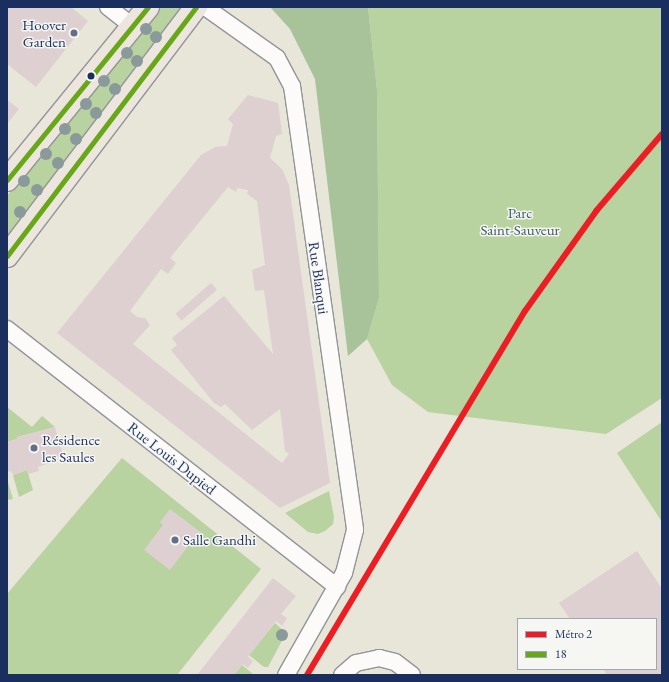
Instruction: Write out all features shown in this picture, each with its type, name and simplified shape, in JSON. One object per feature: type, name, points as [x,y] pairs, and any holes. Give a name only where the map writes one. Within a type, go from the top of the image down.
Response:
[{"type":"main road","points":[[7,180],[148,7]]},
{"type":"main road","points":[[7,256],[196,7]]},
{"type":"street","points":[[108,7],[132,26]]},
{"type":"street","name":"Rue Blanqui","points":[[205,7],[277,58],[292,86],[355,530],[348,563],[337,587],[286,675]]},
{"type":"street","name":"Rue Louis Dupied","points":[[7,329],[337,587]]},
{"type":"street","points":[[342,675],[356,663],[380,658],[395,662],[412,675]]},
{"type":"green space","points":[[161,7],[187,7],[7,241],[7,196]]},
{"type":"green space","points":[[270,7],[368,7],[377,90],[379,298],[367,339],[348,356],[315,79],[290,29]]},
{"type":"green space","name":"Parc Saint-Sauveur","points":[[368,7],[662,7],[662,398],[606,434],[428,412],[392,385],[367,339],[379,298],[377,90]]},
{"type":"green space","points":[[7,407],[32,427],[42,416],[55,427],[17,437],[17,439],[7,442]]},
{"type":"green space","points":[[662,422],[662,522],[617,453]]},
{"type":"green space","points":[[122,458],[261,569],[177,675],[7,675],[7,594]]},
{"type":"green space","points":[[27,470],[33,490],[19,497],[13,475]]},
{"type":"green space","points":[[7,479],[13,499],[7,500]]},
{"type":"green space","points":[[329,491],[334,517],[333,524],[325,531],[318,534],[308,532],[285,513]]},
{"type":"green space","points":[[275,623],[286,633],[268,667],[264,667],[249,655]]},
{"type":"green space","points":[[242,665],[254,675],[234,675]]},
{"type":"building","points":[[7,7],[71,7],[88,21],[36,87],[7,64]]},
{"type":"building","points":[[248,95],[278,103],[282,134],[276,136],[270,158],[282,169],[289,185],[330,483],[280,508],[57,333],[201,155],[215,147],[227,146],[233,124],[228,119]],"holes":[[[228,187],[236,192],[237,188],[248,190],[247,194],[257,201],[265,265],[252,270],[255,291],[264,290],[273,354],[224,296],[172,338],[177,345],[171,350],[214,403],[221,407],[225,404],[252,430],[280,409],[285,451],[289,454],[282,463],[133,344],[150,325],[145,318],[137,317],[130,311],[161,269],[168,274],[176,263],[170,258]]]},
{"type":"building","points":[[7,100],[19,109],[7,124]]},
{"type":"building","points":[[211,283],[217,290],[181,321],[176,314]]},
{"type":"building","name":"Résidence les Saules","points":[[55,427],[63,455],[51,459],[52,462],[38,467],[39,471],[28,474],[27,470],[13,475],[11,471],[7,472],[7,442],[17,439],[17,437]]},
{"type":"building","name":"Salle Gandhi","points":[[170,509],[203,534],[193,548],[189,545],[170,570],[144,550],[163,525],[160,522]]},
{"type":"building","points":[[637,551],[662,589],[662,675],[607,675],[604,670],[657,670],[657,618],[569,618],[559,603]]},
{"type":"building","points":[[273,578],[296,596],[281,614],[287,618],[282,626],[276,621],[248,657],[253,661],[248,668],[243,664],[234,675],[197,675]]},
{"type":"metro line","name":"2","points":[[307,675],[525,311],[597,210],[662,134]]},
{"type":"transit line","name":"18","points":[[7,180],[148,7]]},
{"type":"transit line","name":"18","points":[[7,256],[196,7]]},
{"type":"place","name":"Hoover Garden","points":[[74,33]]},
{"type":"place","name":"Résidence les Saules","points":[[34,448]]},
{"type":"place","name":"Salle Gandhi","points":[[175,540]]}]
